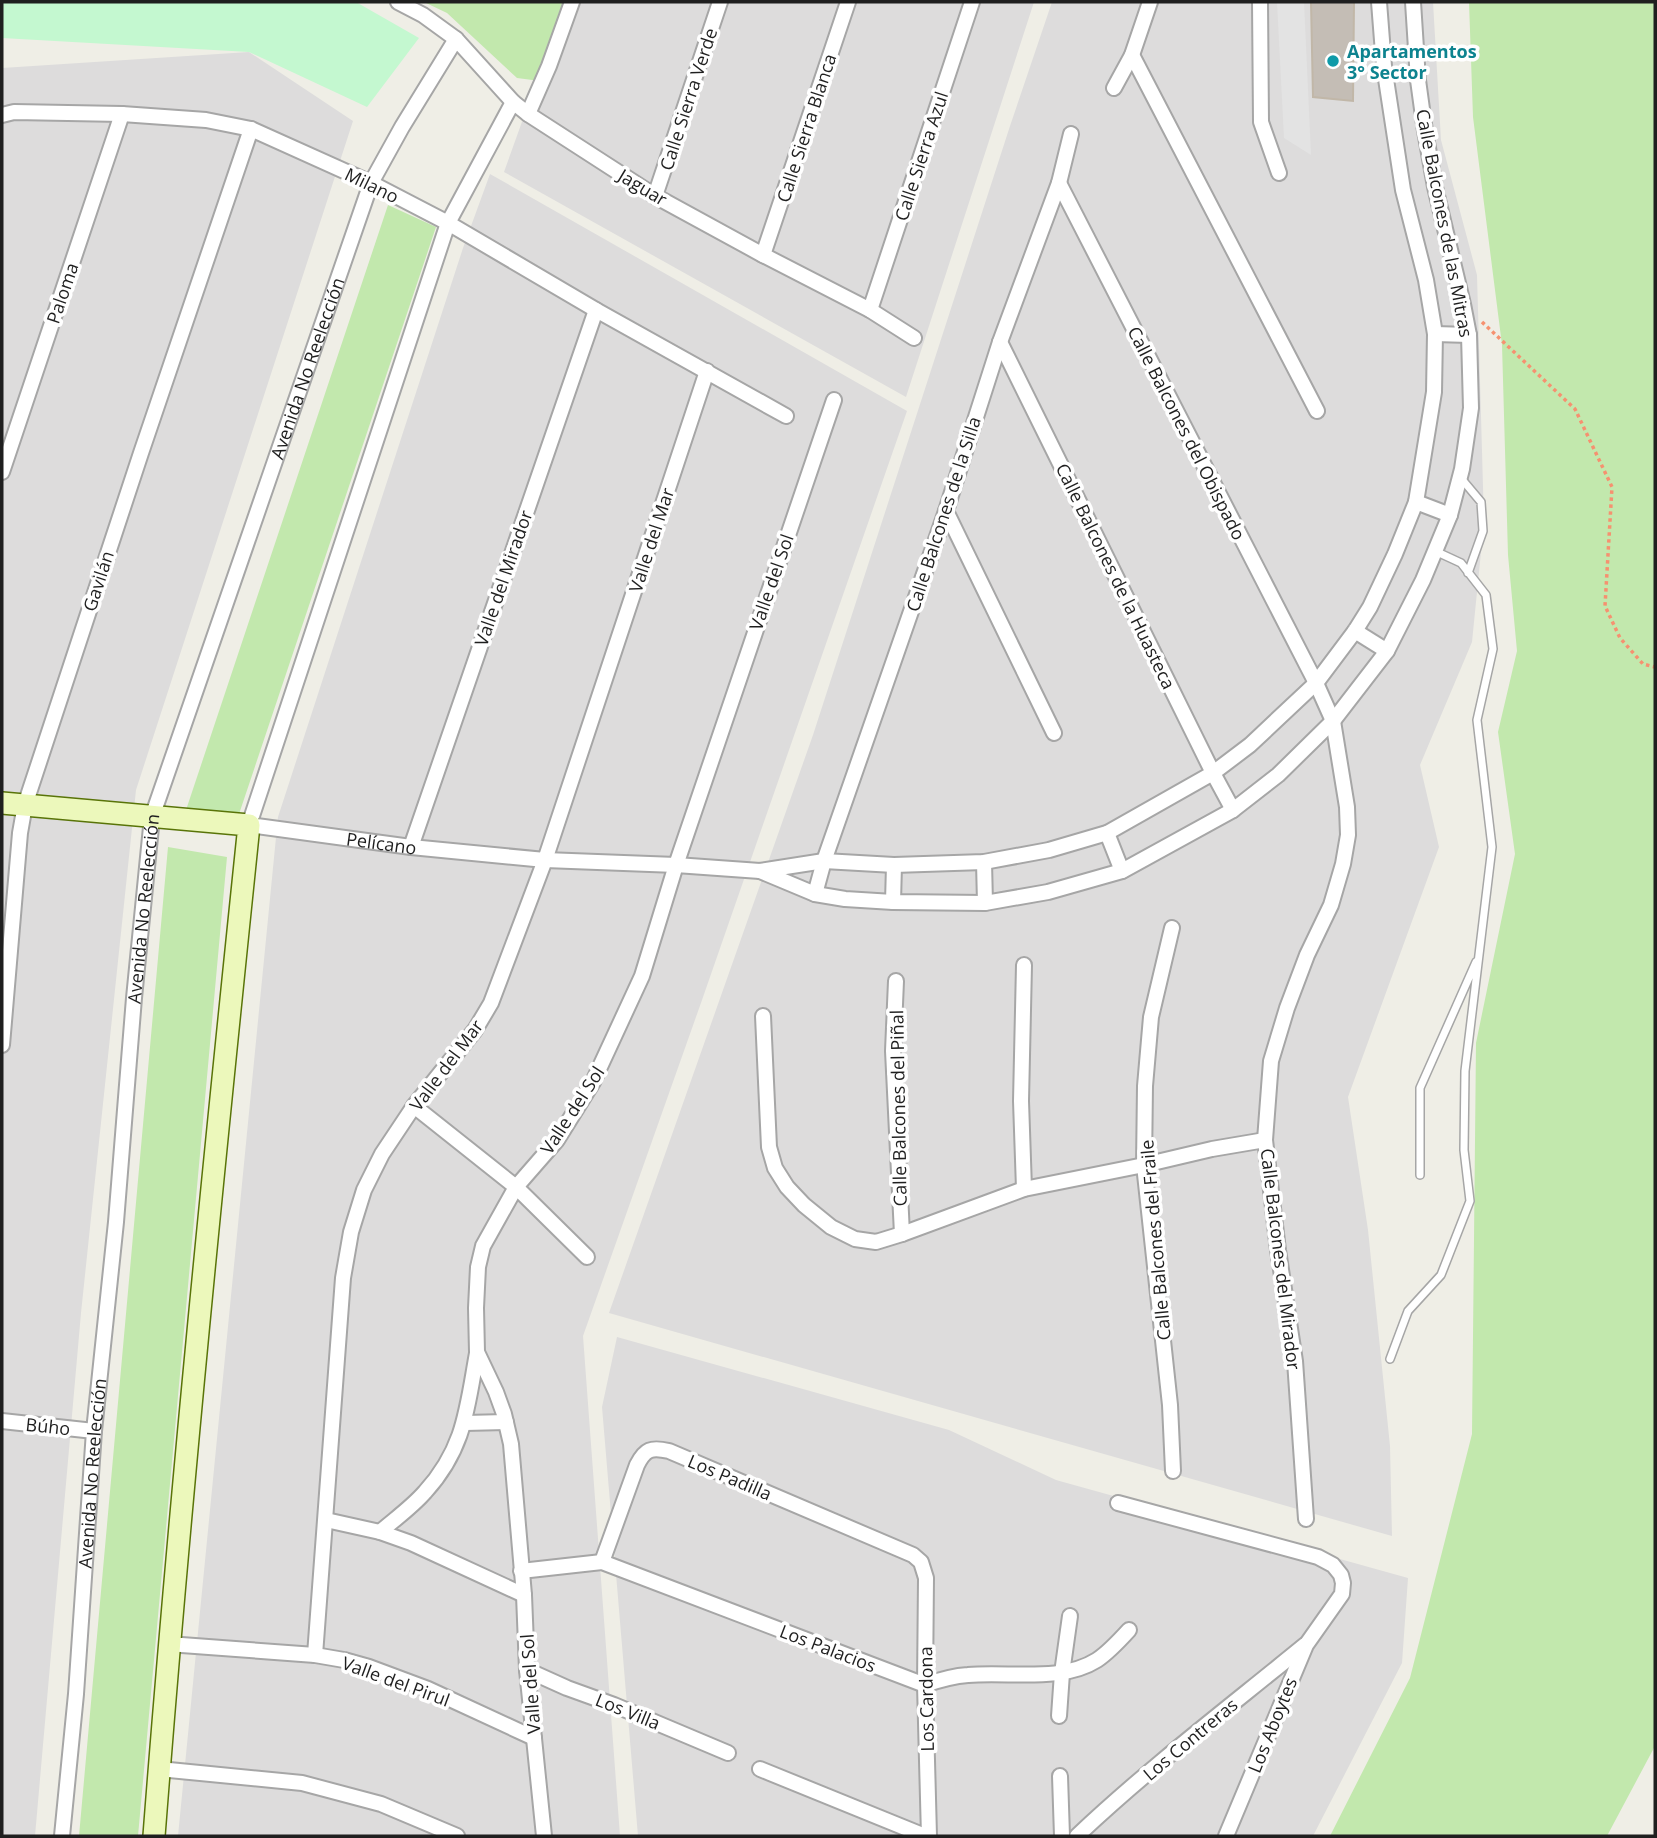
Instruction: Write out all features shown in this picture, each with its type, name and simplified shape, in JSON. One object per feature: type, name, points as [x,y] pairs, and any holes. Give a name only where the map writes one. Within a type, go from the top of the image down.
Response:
[{"type":"street","name":"Jaguar","points":[[398,2],[423,15],[456,38],[513,102],[528,114],[655,196],[870,310],[914,338]]},
{"type":"street","points":[[528,114],[572,2]]},
{"type":"street","name":"Calle Sierra Verde","points":[[655,196],[720,2]]},
{"type":"street","name":"Calle Sierra Blanca","points":[[763,255],[848,2]]},
{"type":"street","name":"Calle Sierra Azul","points":[[870,310],[972,2]]},
{"type":"street","points":[[1114,88],[1132,55],[1150,2]]},
{"type":"street","points":[[1260,2],[1262,122],[1279,173]]},
{"type":"street","name":"Calle Balcones de las Mitras","points":[[824,861],[894,865],[984,862],[1049,850],[1107,833],[1213,774],[1250,745],[1316,682],[1355,631],[1370,607],[1416,502],[1434,392],[1435,334],[1426,280],[1403,190],[1384,65],[1379,2]]},
{"type":"street","name":"Calle Balcones de las Mitras","points":[[816,894],[893,902],[985,903],[1048,892],[1122,871],[1233,810],[1278,775],[1333,721],[1387,651],[1423,580],[1450,515],[1460,477],[1471,408],[1469,335],[1424,131],[1413,2]]},
{"type":"street","name":"Avenida No Reelección","points":[[62,1836],[76,1694],[94,1431],[116,1222],[152,817],[371,183],[456,38]]},
{"type":"street","points":[[1132,55],[1317,411]]},
{"type":"street","points":[[154,1836],[200,1303],[249,825],[448,223],[513,102]]},
{"type":"street","name":"Milano","points":[[2,114],[122,114],[206,120],[251,130],[371,183],[448,223],[596,310],[786,416]]},
{"type":"street","name":"Paloma","points":[[2,472],[122,114]]},
{"type":"street","name":"Gavilán","points":[[2,1045],[24,805],[251,130]]},
{"type":"street","name":"Calle Balcones de la Silla","points":[[816,894],[824,861],[946,511],[1000,342],[1059,183],[1071,134]]},
{"type":"street","name":"Calle Balcones del Obispado","points":[[1059,183],[1316,682]]},
{"type":"street","name":"Valle del Mirador","points":[[411,847],[596,310]]},
{"type":"street","points":[[1435,334],[1469,335]]},
{"type":"street","name":"Calle Balcones de la Huasteca","points":[[1000,342],[1233,810]]},
{"type":"street","name":"Valle del Mar","points":[[316,1656],[343,1278],[351,1232],[364,1190],[382,1154],[414,1106],[475,1030],[491,1003],[545,860],[707,371]]},
{"type":"street","name":"Valle del Sol","points":[[544,1836],[527,1670],[524,1595],[511,1444],[496,1392],[477,1352],[475,1308],[478,1267],[483,1246],[516,1187],[557,1140],[593,1082],[642,976],[676,865],[834,400]]},
{"type":"street","points":[[1416,502],[1450,515]]},
{"type":"street","points":[[946,511],[1054,733]]},
{"type":"street","points":[[1355,631],[1387,651]]},
{"type":"street","name":"Calle Balcones del Mirador","points":[[1306,1519],[1295,1361],[1265,1140],[1271,1061],[1307,955],[1331,905],[1348,835],[1347,807],[1333,721],[1316,682]]},
{"type":"street","name":"Pelícano","points":[[2,803],[249,825],[411,847],[545,860],[760,871],[824,861]]},
{"type":"street","points":[[1107,833],[1122,871]]},
{"type":"street","points":[[984,862],[985,903]]},
{"type":"street","points":[[893,902],[894,865]]},
{"type":"street","name":"Pelícano","points":[[760,871],[816,894]]},
{"type":"street","name":"Calle Balcones del Fraile","points":[[1172,928],[1151,1017],[1145,1086],[1144,1165],[1170,1405],[1173,1471]]},
{"type":"street","points":[[1024,965],[1021,1101],[1024,1189]]},
{"type":"street","name":"Calle Balcones del Piñal","points":[[896,981],[893,1051],[902,1234]]},
{"type":"street","points":[[762,1016],[769,1147],[775,1168],[787,1187],[804,1205],[831,1227],[855,1239],[876,1242],[1024,1189],[1265,1140]]},
{"type":"street","points":[[414,1106],[516,1187],[587,1257]]},
{"type":"street","points":[[380,1532],[424,1494],[455,1448],[465,1423],[477,1352]]},
{"type":"street","name":"Búho","points":[[2,1421],[94,1431]]},
{"type":"street","points":[[465,1423],[506,1422]]},
{"type":"street","name":"Los Padilla","points":[[602,1562],[637,1465],[642,1456],[657,1448],[905,1551],[921,1562]]},
{"type":"street","name":"Los Aboytes","points":[[1118,1503],[1318,1556],[1341,1574],[1342,1594],[1306,1644],[1226,1836]]},
{"type":"street","points":[[326,1520],[380,1532],[448,1559],[524,1595]]},
{"type":"street","name":"Los Palacios","points":[[522,1571],[602,1562],[925,1685]]},
{"type":"street","name":"Los Cardona","points":[[921,1562],[926,1578],[927,1836]]},
{"type":"street","points":[[1059,1717],[1070,1616]]},
{"type":"street","points":[[925,1685],[946,1678],[969,1675],[1062,1673],[1095,1661],[1129,1630]]},
{"type":"street","name":"Valle del Pirul","points":[[169,1644],[344,1660],[428,1689],[534,1738]]},
{"type":"street","name":"Los Contreras","points":[[1077,1836],[1195,1734],[1306,1644]]},
{"type":"street","name":"Los Villa","points":[[527,1670],[728,1752]]},
{"type":"street","points":[[159,1769],[302,1783],[381,1804],[457,1836]]},
{"type":"street","points":[[760,1769],[927,1836]]},
{"type":"street","points":[[1060,1776],[1062,1836]]},
{"type":"lane","points":[[1460,477],[1481,502],[1483,531],[1468,573]]},
{"type":"lane","points":[[1390,1359],[1408,1311],[1441,1275],[1470,1201],[1464,1150],[1465,1072],[1492,847],[1477,720],[1493,649],[1486,594],[1461,563],[1436,551]]},
{"type":"lane","points":[[1420,1175],[1420,1088],[1479,955]]},
{"type":"path","points":[[1463,304],[1575,409],[1612,486],[1605,606],[1620,638],[1643,664],[1655,667]]},
{"type":"shaded area","points":[[565,2],[1034,2],[906,397],[504,172]]},
{"type":"shaded area","points":[[1052,2],[1433,2],[1441,140],[1477,275],[1484,522],[1472,642],[1420,765],[1439,847],[1348,1097],[1368,1230],[1390,1446],[1392,1536],[609,1313],[813,735]]},
{"type":"shaded area","points":[[1277,2],[1304,2],[1311,155],[1284,138]]},
{"type":"shaded area","points":[[249,52],[353,121],[136,790],[81,1313],[35,1836],[2,1836],[2,68]]},
{"type":"shaded area","points":[[490,174],[907,411],[583,1336],[620,1836],[178,1836],[278,817],[463,248]]},
{"type":"shaded area","points":[[617,1337],[949,1430],[1056,1480],[1408,1578],[1402,1663],[1313,1836],[638,1836],[602,1407]]},
{"type":"green space","points":[[2,2],[356,2],[419,38],[367,107],[249,52],[2,38]]},
{"type":"green space","points":[[424,2],[567,2],[540,81],[517,78],[447,13]]},
{"type":"green space","points":[[1469,2],[1655,2],[1655,1746],[1607,1836],[1330,1836],[1410,1678],[1472,1434],[1476,1043],[1515,854],[1498,732],[1517,651],[1508,555],[1502,345],[1473,117]]},
{"type":"green space","points":[[388,205],[436,227],[237,820],[185,813]]},
{"type":"green space","points":[[168,847],[227,857],[138,1836],[79,1836]]},
{"type":"building","name":"Apartamentos 3° Sector","points":[[1311,2],[1354,2],[1353,101],[1313,97]]},
{"type":"place","name":"Apartamentos 3° Sector","points":[[1333,61]]}]
